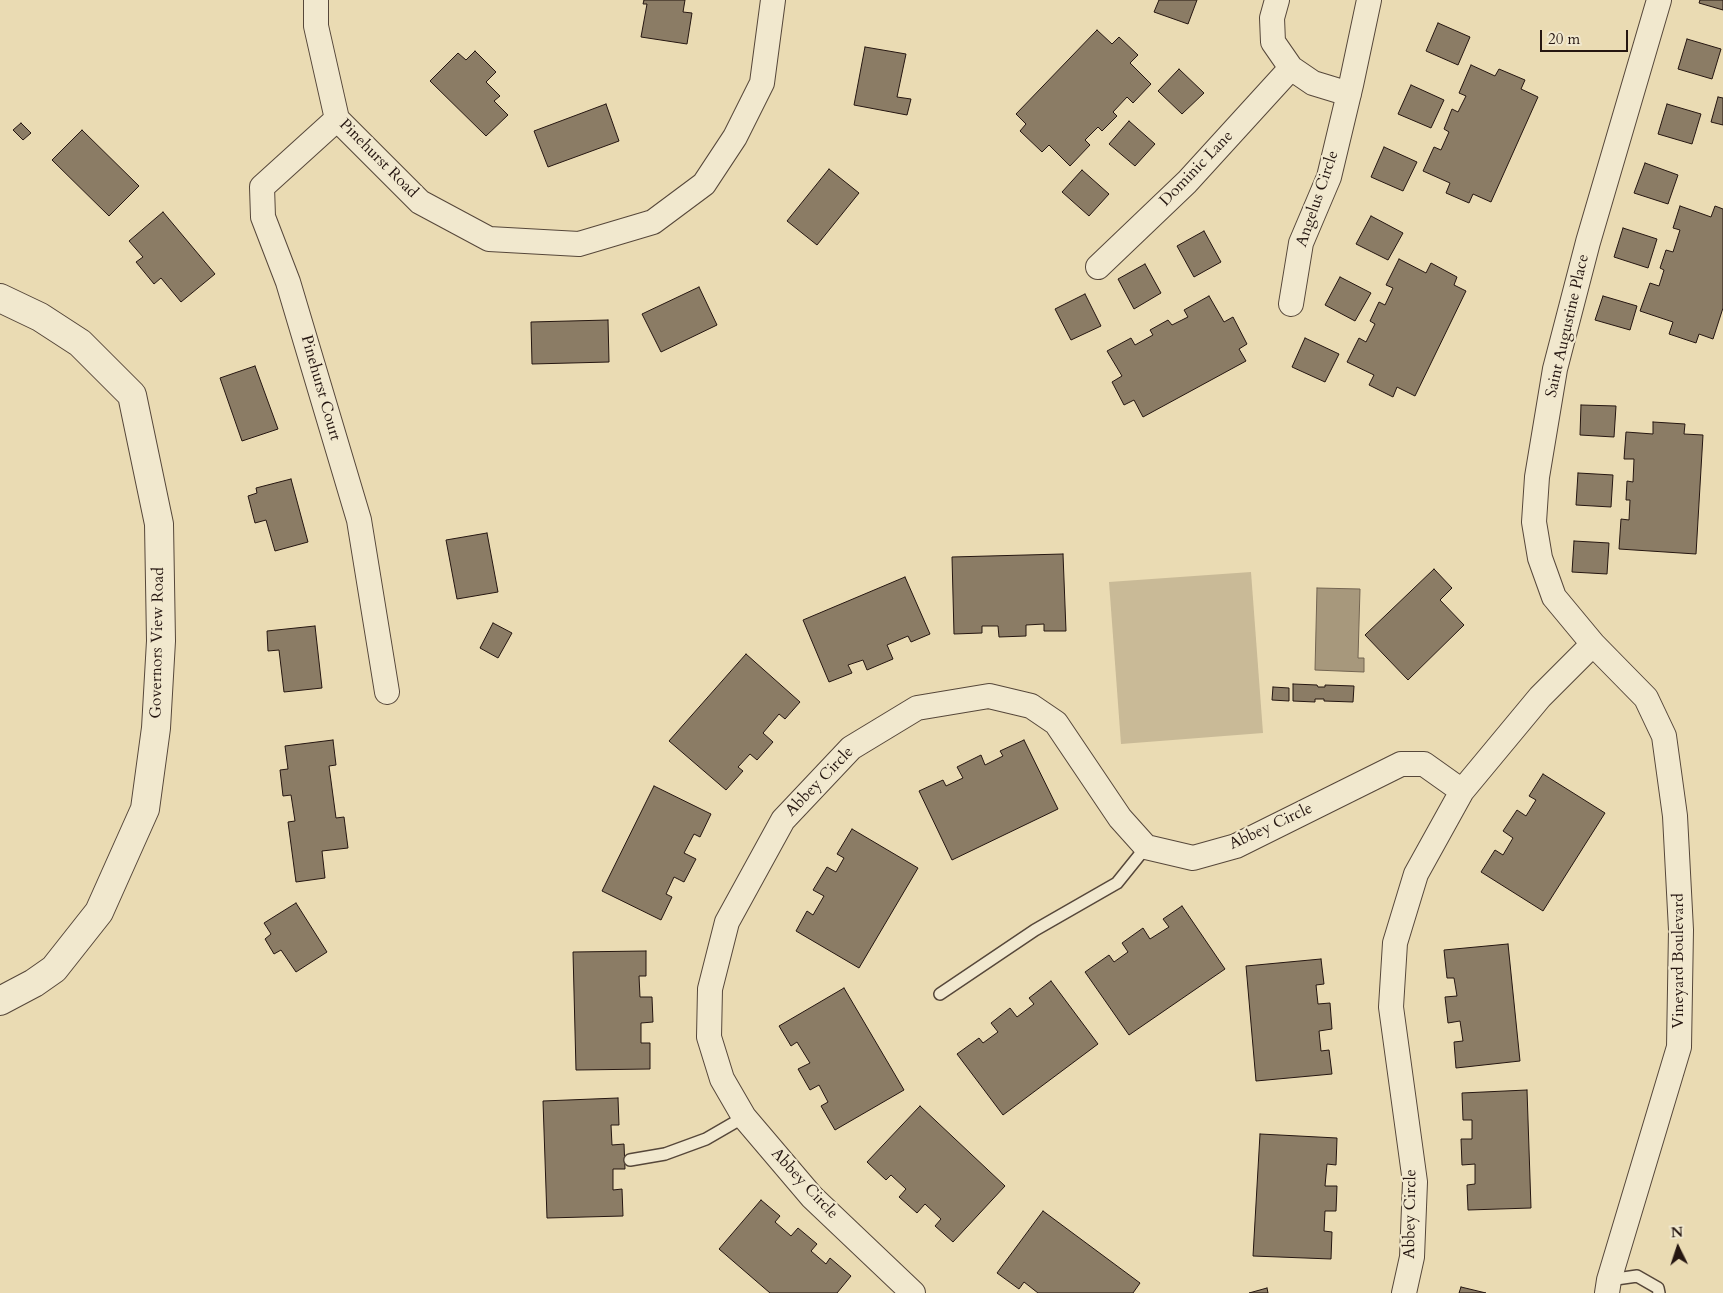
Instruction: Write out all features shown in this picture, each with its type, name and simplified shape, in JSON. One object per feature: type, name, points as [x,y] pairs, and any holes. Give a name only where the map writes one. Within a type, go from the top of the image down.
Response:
[{"type":"street","name":"Pinehurst Road","points":[[316,0],[316,26],[337,119],[420,202],[488,239],[579,244],[653,222],[704,184],[735,137],[762,83],[773,0]]},
{"type":"street","points":[[1277,0],[1272,18],[1273,42],[1291,68],[1313,83],[1349,94]]},
{"type":"street","name":"Angelus Circle","points":[[1291,304],[1301,243],[1329,177],[1369,0]]},
{"type":"street","name":"Saint Augustine Place","points":[[1593,644],[1554,596],[1540,558],[1534,522],[1536,477],[1555,369],[1588,242],[1659,0]]},
{"type":"street","name":"Dominic Lane","points":[[1098,267],[1187,182],[1291,68]]},
{"type":"street","name":"Pinehurst Court","points":[[337,119],[262,187],[263,217],[288,282],[359,520],[387,692]]},
{"type":"street","name":"Governors View Road","points":[[0,298],[40,317],[80,343],[132,395],[159,524],[161,641],[156,728],[145,809],[98,912],[54,969],[34,984],[0,1001]]},
{"type":"street","name":"Abbey Circle","points":[[1404,1293],[1412,1257],[1415,1182],[1392,1007],[1395,943],[1416,874],[1462,791],[1540,697],[1593,644]]},
{"type":"street","name":"Vineyard Boulevard","points":[[1593,644],[1646,698],[1664,736],[1675,816],[1681,930],[1679,1047],[1608,1287]]},
{"type":"street","name":"Abbey Circle","points":[[913,1293],[812,1197],[744,1117],[722,1079],[709,1036],[710,988],[727,922],[783,820],[851,748],[917,708],[989,696],[1031,706],[1056,723],[1120,818],[1146,847],[1193,858],[1236,846],[1401,764],[1424,764],[1462,791]]},
{"type":"lane","points":[[940,994],[1035,930],[1117,883],[1146,847]]},
{"type":"lane","points":[[630,1160],[665,1154],[706,1140],[744,1117]]},
{"type":"lane","points":[[1608,1287],[1637,1276],[1658,1288],[1659,1293]]},
{"type":"shaded area","points":[[1251,572],[1263,733],[1121,744],[1109,582]]},
{"type":"shaded area","points":[[1317,588],[1360,589],[1358,658],[1364,658],[1364,672],[1315,670]]},
{"type":"building","points":[[644,0],[685,0],[683,12],[692,13],[687,44],[641,37],[647,4],[643,4]]},
{"type":"building","points":[[1159,0],[1197,0],[1188,24],[1154,12]]},
{"type":"building","points":[[1700,0],[1723,0],[1723,10],[1699,3]]},
{"type":"building","points":[[1438,23],[1470,37],[1458,65],[1426,51]]},
{"type":"building","points":[[1097,30],[1112,44],[1119,37],[1138,55],[1130,63],[1151,84],[1133,103],[1127,97],[1113,112],[1117,116],[1102,131],[1098,127],[1085,140],[1090,145],[1070,166],[1049,145],[1042,152],[1020,131],[1026,124],[1016,114]]},
{"type":"building","points":[[1687,39],[1721,49],[1712,79],[1678,69]]},
{"type":"building","points":[[865,47],[906,54],[897,97],[911,99],[907,115],[854,105]]},
{"type":"building","points":[[475,51],[496,72],[486,82],[500,96],[494,101],[508,115],[486,136],[430,81],[458,53],[466,60]]},
{"type":"building","points":[[1471,65],[1495,76],[1499,69],[1525,80],[1521,89],[1538,97],[1491,202],[1473,194],[1469,203],[1446,193],[1450,183],[1423,171],[1434,147],[1441,150],[1449,132],[1444,129],[1452,109],[1458,112],[1466,96],[1459,93]]},
{"type":"building","points":[[1179,69],[1204,93],[1182,114],[1158,91]]},
{"type":"building","points":[[1411,85],[1444,100],[1431,128],[1398,114]]},
{"type":"building","points":[[1718,97],[1723,98],[1723,125],[1711,122]]},
{"type":"building","points":[[606,104],[619,141],[548,167],[534,131]]},
{"type":"building","points":[[1667,104],[1701,114],[1692,144],[1658,134]]},
{"type":"building","points":[[1129,121],[1155,144],[1135,166],[1109,144]]},
{"type":"building","points":[[21,123],[31,133],[23,140],[13,130]]},
{"type":"building","points":[[82,130],[139,186],[109,216],[52,160]]},
{"type":"building","points":[[1384,147],[1417,162],[1403,191],[1371,177]]},
{"type":"building","points":[[1645,163],[1678,175],[1668,204],[1634,193]]},
{"type":"building","points":[[829,169],[859,193],[817,245],[787,221]]},
{"type":"building","points":[[1082,170],[1109,194],[1089,216],[1062,192]]},
{"type":"building","points":[[1680,206],[1711,217],[1715,206],[1723,209],[1723,308],[1713,339],[1699,334],[1696,343],[1669,334],[1673,322],[1640,311],[1650,283],[1659,286],[1664,270],[1660,268],[1666,250],[1673,252],[1680,230],[1673,228]]},
{"type":"building","points":[[163,212],[215,274],[181,302],[161,278],[154,284],[136,262],[143,257],[129,241]]},
{"type":"building","points":[[1371,216],[1403,233],[1388,260],[1356,244]]},
{"type":"building","points":[[1623,228],[1657,239],[1648,268],[1614,257]]},
{"type":"building","points":[[1204,231],[1221,262],[1194,277],[1177,246]]},
{"type":"building","points":[[1399,259],[1426,273],[1431,263],[1457,277],[1454,285],[1466,291],[1415,396],[1397,387],[1393,397],[1369,385],[1374,375],[1347,362],[1359,338],[1366,342],[1375,324],[1370,321],[1379,302],[1385,305],[1393,288],[1386,285]]},
{"type":"building","points":[[1145,264],[1161,293],[1134,309],[1118,279]]},
{"type":"building","points":[[1340,277],[1371,293],[1355,321],[1325,305]]},
{"type":"building","points":[[699,287],[717,325],[661,352],[642,314]]},
{"type":"building","points":[[1085,294],[1101,326],[1071,340],[1055,309]]},
{"type":"building","points":[[1209,296],[1224,322],[1233,317],[1247,344],[1239,349],[1246,361],[1143,417],[1134,400],[1124,405],[1112,382],[1122,376],[1107,351],[1131,338],[1135,345],[1153,335],[1150,330],[1168,320],[1172,325],[1188,317],[1184,310]]},
{"type":"building","points":[[1603,296],[1637,306],[1630,330],[1595,320]]},
{"type":"building","points":[[608,320],[609,362],[532,364],[531,322]]},
{"type":"building","points":[[1305,338],[1339,354],[1325,382],[1292,367]]},
{"type":"building","points":[[255,366],[278,429],[242,441],[220,378]]},
{"type":"building","points":[[1581,405],[1616,406],[1614,437],[1580,435]]},
{"type":"building","points":[[1653,422],[1685,424],[1684,434],[1703,435],[1696,554],[1619,549],[1621,519],[1629,520],[1630,500],[1626,500],[1627,481],[1633,482],[1634,459],[1624,459],[1626,432],[1653,434]]},
{"type":"building","points":[[1578,473],[1613,475],[1611,507],[1576,505]]},
{"type":"building","points":[[291,479],[308,542],[275,551],[266,520],[255,523],[248,496],[257,493],[256,488]]},
{"type":"building","points":[[487,533],[498,592],[457,599],[446,540]]},
{"type":"building","points":[[1574,541],[1609,543],[1607,574],[1572,572]]},
{"type":"building","points":[[1063,554],[1066,631],[1044,631],[1044,624],[1026,625],[1026,636],[999,637],[998,626],[982,626],[982,633],[954,634],[952,557]]},
{"type":"building","points":[[1434,569],[1452,588],[1440,600],[1464,625],[1408,680],[1365,635]]},
{"type":"building","points":[[905,577],[930,634],[911,642],[908,636],[887,645],[893,659],[867,670],[863,660],[848,665],[852,673],[829,682],[803,620]]},
{"type":"building","points":[[493,623],[512,633],[498,658],[480,648]]},
{"type":"building","points":[[315,626],[322,688],[284,692],[279,650],[268,651],[267,631]]},
{"type":"building","points":[[746,654],[800,702],[785,719],[779,714],[763,733],[773,742],[757,760],[750,754],[738,767],[743,771],[726,790],[669,741]]},
{"type":"building","points":[[1293,684],[1317,685],[1318,687],[1325,687],[1325,685],[1354,686],[1353,702],[1324,701],[1324,699],[1315,699],[1315,702],[1293,701]]},
{"type":"building","points":[[1273,687],[1289,688],[1289,701],[1272,700]]},
{"type":"building","points":[[333,740],[336,765],[329,766],[336,818],[344,817],[348,848],[322,851],[325,878],[296,882],[288,822],[295,821],[291,795],[283,796],[280,770],[288,769],[285,746]]},
{"type":"building","points":[[1024,740],[1058,809],[952,860],[919,791],[943,780],[946,786],[963,778],[957,767],[981,755],[985,765],[1003,756],[1000,751]]},
{"type":"building","points":[[1543,774],[1605,813],[1543,911],[1481,872],[1495,850],[1503,855],[1513,838],[1503,831],[1517,810],[1526,816],[1536,800],[1529,796]]},
{"type":"building","points":[[654,786],[711,814],[700,837],[694,834],[684,853],[696,859],[684,882],[674,877],[666,894],[672,897],[661,920],[602,891]]},
{"type":"building","points":[[852,829],[918,868],[859,968],[796,931],[807,911],[813,915],[824,896],[813,890],[827,867],[836,872],[844,858],[837,854]]},
{"type":"building","points":[[296,903],[327,952],[296,972],[281,950],[274,954],[265,939],[271,934],[264,923]]},
{"type":"building","points":[[1182,906],[1225,969],[1129,1035],[1085,972],[1109,955],[1114,962],[1128,952],[1122,943],[1143,928],[1150,939],[1169,927],[1163,919]]},
{"type":"building","points":[[1508,944],[1520,1061],[1456,1068],[1454,1042],[1463,1041],[1460,1021],[1448,1023],[1445,997],[1457,996],[1454,978],[1447,978],[1444,950]]},
{"type":"building","points":[[646,951],[646,976],[639,976],[640,997],[652,997],[653,1022],[641,1023],[641,1043],[650,1043],[650,1069],[576,1070],[573,952]]},
{"type":"building","points":[[1321,959],[1324,984],[1316,985],[1318,1004],[1330,1003],[1332,1029],[1319,1031],[1321,1051],[1329,1050],[1332,1074],[1256,1081],[1246,966]]},
{"type":"building","points":[[1051,981],[1098,1044],[1003,1115],[957,1054],[979,1038],[983,1043],[998,1032],[991,1023],[1010,1008],[1017,1017],[1034,1004],[1029,998]]},
{"type":"building","points":[[844,988],[904,1090],[835,1130],[821,1106],[828,1102],[819,1085],[810,1090],[798,1069],[810,1063],[797,1042],[791,1046],[779,1026]]},
{"type":"building","points":[[1527,1090],[1531,1208],[1468,1210],[1467,1185],[1475,1184],[1475,1164],[1462,1165],[1461,1139],[1472,1139],[1472,1120],[1463,1120],[1462,1093]]},
{"type":"building","points":[[618,1098],[619,1125],[611,1125],[612,1145],[624,1144],[625,1169],[613,1169],[613,1190],[622,1189],[623,1216],[547,1218],[543,1101]]},
{"type":"building","points":[[920,1106],[1005,1186],[953,1242],[935,1226],[941,1219],[925,1204],[917,1213],[899,1197],[906,1189],[891,1175],[886,1180],[867,1162]]},
{"type":"building","points":[[1260,1134],[1337,1138],[1336,1165],[1327,1164],[1325,1186],[1337,1186],[1336,1211],[1325,1211],[1324,1231],[1332,1232],[1331,1259],[1253,1256]]},
{"type":"building","points":[[761,1200],[780,1216],[775,1222],[791,1236],[798,1228],[817,1244],[811,1251],[826,1264],[830,1258],[851,1276],[837,1293],[770,1293],[719,1249]]},
{"type":"building","points":[[1043,1211],[1140,1283],[1133,1293],[1038,1293],[1024,1282],[1019,1289],[997,1273]]},
{"type":"building","points":[[1461,1287],[1486,1293],[1459,1293]]},
{"type":"building","points":[[1267,1288],[1268,1293],[1249,1293]]}]
